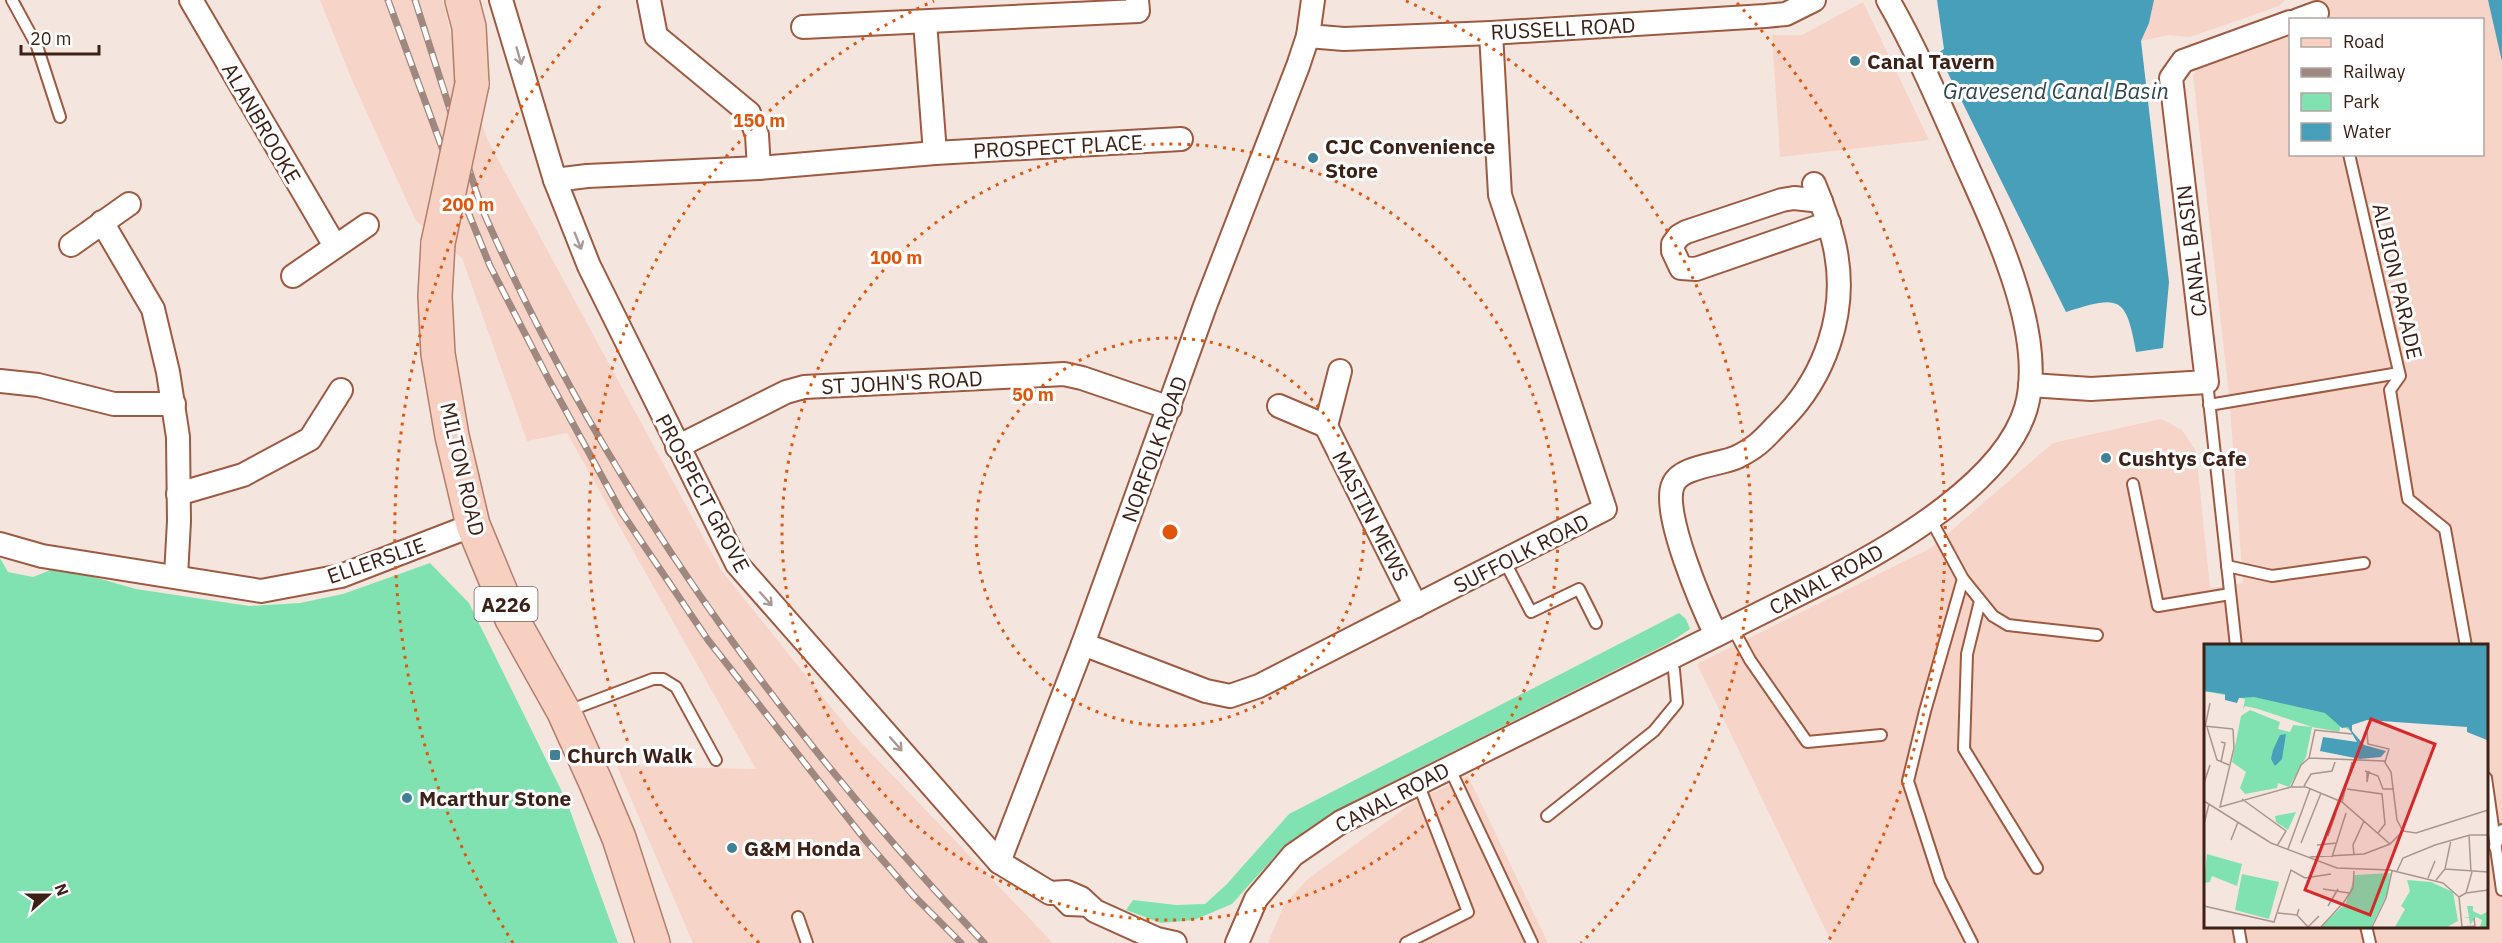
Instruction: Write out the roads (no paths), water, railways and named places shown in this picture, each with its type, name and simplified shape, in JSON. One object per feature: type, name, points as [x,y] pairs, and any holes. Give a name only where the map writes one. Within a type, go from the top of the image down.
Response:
[{"type":"main road","name":"MILTON ROAD","points":[[462,0],[469,27],[472,84],[438,243],[435,296],[438,354],[452,436],[473,525],[512,619],[564,712],[619,838],[653,943]]},
{"type":"street","name":"ALANBROOKE","points":[[191,0],[335,246]]},
{"type":"street","name":"PROSPECT GROVE","points":[[501,0],[555,180],[593,276],[740,570],[999,862],[1050,893],[1066,892],[1081,898],[1095,911],[1157,939],[1175,943]]},
{"type":"street","points":[[649,0],[656,36],[749,113],[757,135],[759,168]]},
{"type":"street","name":"NORFOLK ROAD","points":[[999,862],[1083,644],[1205,306],[1308,36],[1313,0]]},
{"type":"street","name":"RUSSELL ROAD","points":[[1308,36],[1344,39],[1491,33],[1779,15],[1792,12],[1814,0]]},
{"type":"street","name":"CANAL ROAD","points":[[1237,943],[1256,899],[1293,855],[1341,822],[1850,568],[1930,519],[1970,486],[2002,450],[2023,415],[2030,385],[2031,370],[2026,334],[2008,263],[1932,87],[1888,0]]},
{"type":"street","points":[[803,27],[925,22],[1138,5]]},
{"type":"street","points":[[925,22],[935,153]]},
{"type":"street","name":"CANAL BASIN","points":[[2207,382],[2171,78],[2183,61],[2289,22]]},
{"type":"street","name":"SUFFOLK ROAD","points":[[1083,644],[1206,691],[1230,696],[1259,686],[1605,509],[1500,195],[1491,33]]},
{"type":"street","name":"PROSPECT PLACE","points":[[555,180],[587,176],[759,168],[935,153],[1181,139]]},
{"type":"street","points":[[1724,632],[1693,586],[1671,505],[1670,492],[1673,483],[1682,474],[1736,458],[1764,441],[1794,408],[1812,383],[1832,336],[1838,302],[1837,255],[1829,223],[1818,192],[1782,200],[1686,232],[1679,236],[1673,244],[1676,260],[1681,268],[1696,269],[1829,223]]},
{"type":"street","points":[[71,245],[129,204]]},
{"type":"street","points":[[102,222],[153,309],[174,404],[178,436],[176,576]]},
{"type":"street","points":[[293,276],[367,225]]},
{"type":"street","points":[[1279,406],[1326,426],[1340,371]]},
{"type":"street","name":"ST JOHN'S ROAD","points":[[677,447],[786,392],[810,387],[1064,374],[1170,408]]},
{"type":"street","points":[[0,381],[39,385],[114,404],[174,404]]},
{"type":"street","points":[[2030,385],[2091,389],[2207,382]]},
{"type":"street","points":[[178,494],[243,475],[310,439],[341,390]]},
{"type":"street","name":"MASTIN MEWS","points":[[1326,426],[1416,606]]},
{"type":"street","name":"ELLERSLIE","points":[[0,544],[42,556],[261,591],[341,576],[473,525]]},
{"type":"lane","points":[[12,0],[37,46],[60,117]]},
{"type":"lane","name":"ALBION PARADE","points":[[2349,156],[2399,373],[2390,390],[2408,499],[2445,529],[2466,644]]},
{"type":"lane","points":[[2209,405],[2399,373]]},
{"type":"lane","points":[[2207,382],[2236,644]]},
{"type":"lane","points":[[2133,484],[2158,606],[2230,594]]},
{"type":"lane","points":[[1930,519],[1963,579],[1993,616],[2008,625],[2097,634]]},
{"type":"lane","points":[[1505,562],[1532,612],[1579,589],[1596,622]]},
{"type":"lane","points":[[2227,566],[2272,576],[2364,563]]},
{"type":"lane","points":[[1963,579],[1925,711],[1908,781],[1940,880],[1972,943]]},
{"type":"lane","points":[[1980,601],[1967,654],[1964,750],[2037,868]]},
{"type":"lane","points":[[1724,632],[1750,660],[1807,742],[1881,735]]},
{"type":"lane","points":[[1547,816],[1654,731],[1677,703],[1674,670],[1669,659]]},
{"type":"lane","points":[[564,712],[653,679],[663,679],[676,687],[716,760]]},
{"type":"lane","points":[[1449,767],[1532,943]]},
{"type":"lane","points":[[1406,943],[1468,912],[1418,783]]},
{"type":"lane","points":[[2487,786],[2502,890]]},
{"type":"lane","points":[[2495,847],[2502,830]]},
{"type":"lane","points":[[798,917],[807,943]]},
{"type":"lane","points":[[2238,928],[2241,943]]},
{"type":"lane","points":[[2366,928],[2370,943]]},
{"type":"water","name":"Gravesend Canal Basin","points":[[1937,0],[2154,0],[2149,23],[2141,41],[2169,282],[2163,348],[2136,352],[2128,320],[2124,310],[2118,305],[2109,302],[2098,303],[2066,312],[1938,53],[1944,49]]},
{"type":"water","points":[[2488,0],[2502,0],[2502,61],[2500,53]]},
{"type":"railway","points":[[388,0],[441,145],[490,266],[622,513],[708,640],[866,841],[913,895],[961,943]]},
{"type":"railway","points":[[415,0],[486,218],[534,318],[586,415],[643,509],[704,601],[769,691],[838,778],[984,943]]},
{"type":"place","name":"Canal Tavern","points":[[1855,61]]},
{"type":"place","name":"CJC Convenience Store","points":[[1313,158]]},
{"type":"place","name":"Cushtys Cafe","points":[[2106,458]]},
{"type":"place","name":"Church Walk","points":[[555,755]]},
{"type":"place","name":"Mcarthur Stone","points":[[407,798]]},
{"type":"place","name":"G&M Honda","points":[[732,848]]}]
